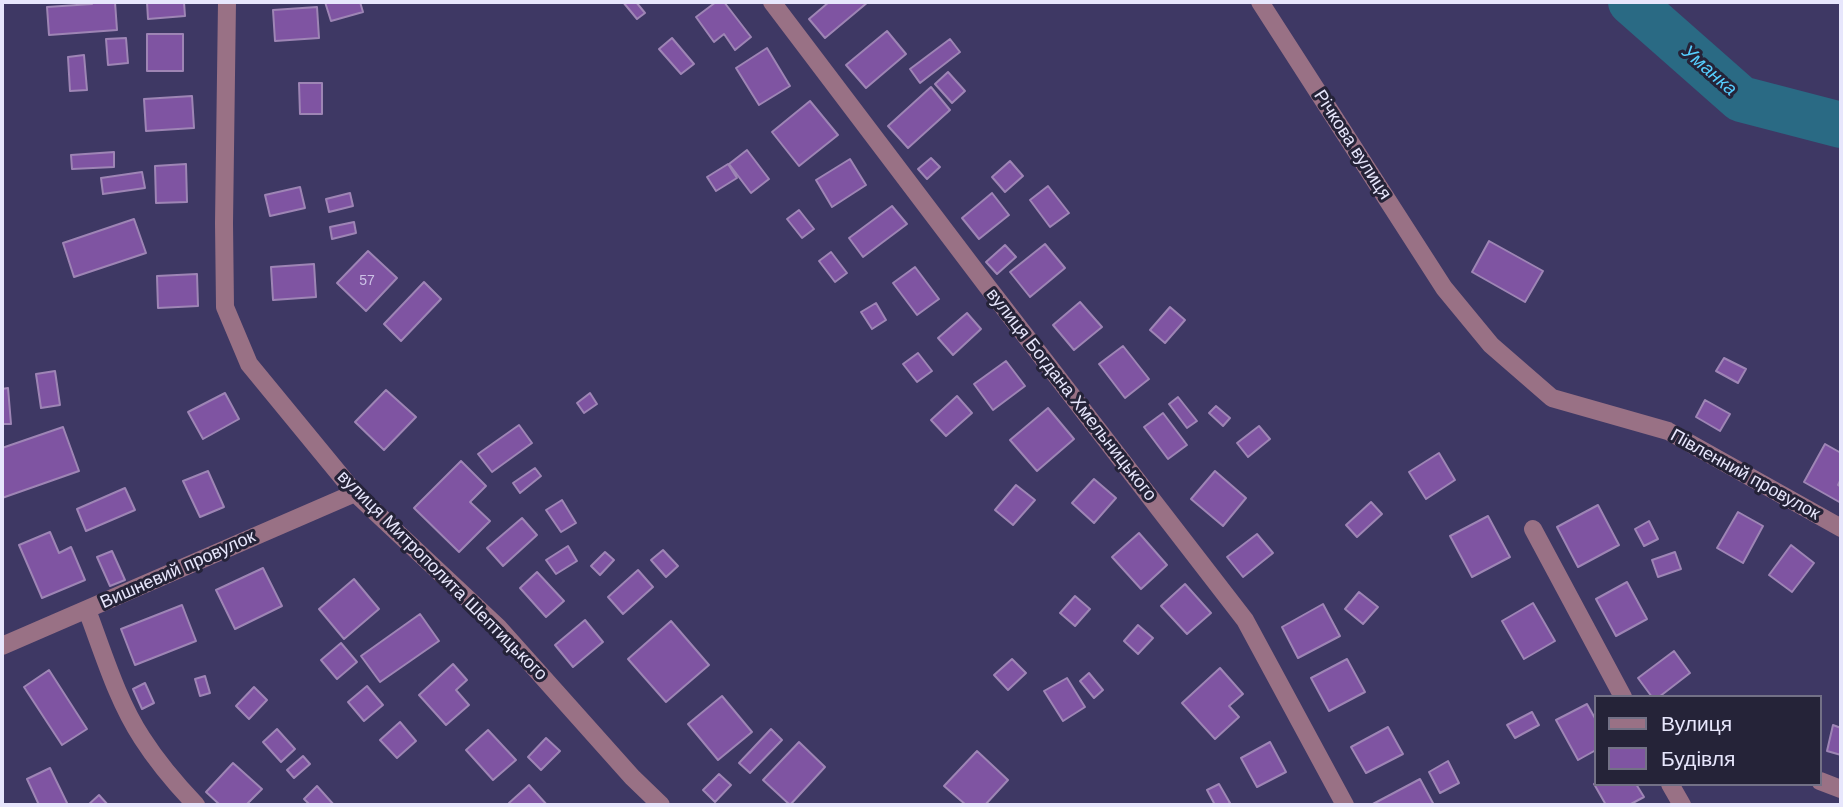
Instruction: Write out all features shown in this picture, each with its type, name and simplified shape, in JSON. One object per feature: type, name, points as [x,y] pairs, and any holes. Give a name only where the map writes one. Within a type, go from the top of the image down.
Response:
[{"type":"street","name":"вулиця Митрополита Шептицького","points":[[227,2],[223,223],[225,307],[249,364],[355,493],[498,626],[632,777],[661,805]]},
{"type":"street","name":"вулиця Богдана Хмельницького","points":[[772,2],[1245,620],[1345,805]]},
{"type":"street","name":"Річкова вулиця","points":[[1260,2],[1444,288]]},
{"type":"street","name":"Півленний провулок","points":[[1444,288],[1491,345],[1552,398],[1668,431],[1841,528]]},
{"type":"street","name":"Вишневий провулок","points":[[2,646],[355,493]]},
{"type":"street","points":[[1533,529],[1622,695]]},
{"type":"street","points":[[87,610],[120,694],[140,736],[167,775],[196,805]]},
{"type":"street","points":[[1822,782],[1841,789]]},
{"type":"street","points":[[1671,786],[1682,805]]},
{"type":"building","points":[[91,2],[115,2],[117,30],[49,35],[47,7],[92,4]]},
{"type":"building","points":[[147,2],[184,2],[185,16],[148,19]]},
{"type":"building","points":[[325,2],[360,2],[363,12],[331,21]]},
{"type":"building","points":[[623,2],[636,2],[645,13],[637,19]]},
{"type":"building","points":[[716,2],[724,2],[751,37],[735,50],[724,34],[714,42],[696,17]]},
{"type":"building","points":[[829,2],[868,2],[825,38],[809,19]]},
{"type":"building","points":[[317,7],[319,38],[275,41],[273,10]]},
{"type":"building","points":[[887,31],[906,54],[866,88],[846,65]]},
{"type":"building","points":[[147,34],[183,34],[183,71],[147,71]]},
{"type":"building","points":[[126,38],[128,63],[108,65],[106,39]]},
{"type":"building","points":[[672,38],[694,64],[681,74],[659,49]]},
{"type":"building","points":[[950,39],[960,52],[920,83],[910,69]]},
{"type":"building","points":[[767,48],[790,86],[759,105],[736,68]]},
{"type":"building","points":[[84,55],[87,90],[70,91],[68,57]]},
{"type":"building","points":[[948,72],[965,91],[952,103],[935,84]]},
{"type":"building","points":[[299,83],[322,83],[322,114],[300,114]]},
{"type":"building","points":[[931,87],[950,110],[908,148],[888,126]]},
{"type":"building","points":[[192,96],[194,128],[146,131],[144,99]]},
{"type":"building","points":[[810,101],[838,135],[799,166],[772,132]]},
{"type":"building","points":[[747,150],[769,179],[751,193],[729,164]]},
{"type":"building","points":[[114,152],[114,167],[72,169],[71,155]]},
{"type":"building","points":[[931,158],[940,167],[927,179],[918,169]]},
{"type":"building","points":[[850,159],[866,185],[832,207],[816,180]]},
{"type":"building","points":[[1010,161],[1023,176],[1005,192],[992,177]]},
{"type":"building","points":[[186,164],[187,202],[156,203],[155,166]]},
{"type":"building","points":[[728,164],[737,178],[716,191],[707,177]]},
{"type":"building","points":[[142,172],[145,188],[103,194],[101,178]]},
{"type":"building","points":[[1048,186],[1069,213],[1050,227],[1030,200]]},
{"type":"building","points":[[300,187],[305,208],[270,216],[265,195]]},
{"type":"building","points":[[350,193],[353,206],[329,212],[326,199]]},
{"type":"building","points":[[992,193],[1009,215],[979,239],[962,218]]},
{"type":"building","points":[[892,206],[907,224],[863,257],[849,238]]},
{"type":"building","points":[[799,210],[814,229],[802,238],[787,219]]},
{"type":"building","points":[[134,219],[146,253],[74,277],[63,243]]},
{"type":"building","points":[[354,222],[356,233],[332,239],[330,227]]},
{"type":"building","points":[[1489,241],[1543,271],[1525,302],[1472,272]]},
{"type":"building","points":[[1045,244],[1065,268],[1030,297],[1010,272]]},
{"type":"building","points":[[1005,245],[1016,257],[997,274],[986,262]]},
{"type":"building","points":[[368,251],[397,278],[366,311],[337,283]]},
{"type":"building","points":[[831,252],[847,273],[835,282],[819,261]]},
{"type":"building","points":[[314,264],[316,297],[273,300],[271,267]]},
{"type":"building","points":[[915,267],[939,299],[917,315],[893,283]]},
{"type":"building","points":[[197,274],[198,306],[158,308],[157,276]]},
{"type":"building","points":[[424,282],[441,299],[401,341],[384,324]]},
{"type":"building","points":[[1080,302],[1102,327],[1074,350],[1053,325]]},
{"type":"building","points":[[876,303],[886,320],[872,329],[861,312]]},
{"type":"building","points":[[1170,307],[1185,320],[1165,343],[1150,330]]},
{"type":"building","points":[[967,313],[981,329],[953,355],[938,338]]},
{"type":"building","points":[[1123,346],[1149,379],[1125,398],[1099,364]]},
{"type":"building","points":[[918,353],[932,371],[917,382],[903,364]]},
{"type":"building","points":[[1724,358],[1746,369],[1738,383],[1716,371]]},
{"type":"building","points":[[1006,361],[1025,386],[993,410],[974,384]]},
{"type":"building","points":[[55,371],[60,405],[41,408],[36,374]]},
{"type":"building","points":[[8,388],[11,424],[2,424],[2,389]]},
{"type":"building","points":[[386,390],[416,417],[384,450],[355,422]]},
{"type":"building","points":[[225,393],[239,419],[203,439],[188,412]]},
{"type":"building","points":[[590,393],[597,404],[584,413],[577,403]]},
{"type":"building","points":[[957,396],[972,413],[946,436],[931,420]]},
{"type":"building","points":[[1178,397],[1197,421],[1187,428],[1169,404]]},
{"type":"building","points":[[1705,400],[1730,414],[1720,431],[1696,417]]},
{"type":"building","points":[[1216,406],[1230,418],[1223,426],[1209,413]]},
{"type":"building","points":[[1048,408],[1074,439],[1037,471],[1010,440]]},
{"type":"building","points":[[1163,413],[1187,445],[1168,459],[1144,427]]},
{"type":"building","points":[[519,425],[532,443],[492,472],[478,454]]},
{"type":"building","points":[[1259,426],[1270,439],[1248,457],[1237,443]]},
{"type":"building","points":[[63,427],[79,471],[2,498],[2,448]]},
{"type":"building","points":[[1825,444],[1841,453],[1841,479],[1838,485],[1841,487],[1841,503],[1804,482]]},
{"type":"building","points":[[1439,453],[1455,480],[1426,499],[1409,472]]},
{"type":"building","points":[[461,461],[486,486],[470,502],[490,521],[459,552],[414,508]]},
{"type":"building","points":[[535,468],[541,476],[520,493],[513,483]]},
{"type":"building","points":[[208,471],[224,507],[200,517],[183,481]]},
{"type":"building","points":[[1215,471],[1246,498],[1223,526],[1191,499]]},
{"type":"building","points":[[1094,479],[1116,498],[1094,523],[1072,503]]},
{"type":"building","points":[[1016,485],[1035,500],[1013,525],[995,510]]},
{"type":"building","points":[[125,488],[135,510],[86,531],[77,509]]},
{"type":"building","points":[[562,500],[576,523],[561,532],[546,510]]},
{"type":"building","points":[[1371,502],[1382,514],[1357,537],[1346,525]]},
{"type":"building","points":[[1598,505],[1619,545],[1578,567],[1557,527]]},
{"type":"building","points":[[1738,512],[1763,526],[1743,563],[1717,548]]},
{"type":"building","points":[[1488,516],[1510,557],[1472,577],[1450,536]]},
{"type":"building","points":[[522,518],[537,535],[503,566],[487,548]]},
{"type":"building","points":[[1649,521],[1658,539],[1644,546],[1635,529]]},
{"type":"building","points":[[50,532],[59,553],[71,547],[85,580],[42,598],[19,545]]},
{"type":"building","points":[[1139,533],[1167,565],[1141,589],[1112,557]]},
{"type":"building","points":[[1257,534],[1273,553],[1243,577],[1227,557]]},
{"type":"building","points":[[1791,545],[1814,563],[1792,592],[1769,575]]},
{"type":"building","points":[[568,546],[577,561],[556,574],[546,560]]},
{"type":"building","points":[[663,550],[678,566],[666,577],[651,560]]},
{"type":"building","points":[[112,551],[125,580],[110,586],[97,557]]},
{"type":"building","points":[[605,552],[614,560],[600,575],[591,566]]},
{"type":"building","points":[[1675,552],[1681,569],[1658,577],[1652,560]]},
{"type":"building","points":[[263,568],[282,606],[235,629],[216,590]]},
{"type":"building","points":[[638,570],[653,587],[623,614],[608,597]]},
{"type":"building","points":[[537,572],[564,601],[546,617],[520,588]]},
{"type":"building","points":[[354,579],[379,609],[344,639],[319,609]]},
{"type":"building","points":[[1627,582],[1647,619],[1616,636],[1596,599]]},
{"type":"building","points":[[1185,584],[1211,613],[1187,634],[1161,606]]},
{"type":"building","points":[[1359,592],[1378,607],[1363,624],[1345,609]]},
{"type":"building","points":[[1075,596],[1090,609],[1075,626],[1060,613]]},
{"type":"building","points":[[1533,603],[1555,641],[1524,659],[1502,621]]},
{"type":"building","points":[[1323,604],[1340,636],[1298,658],[1282,627]]},
{"type":"building","points":[[182,605],[196,641],[135,665],[121,629]]},
{"type":"building","points":[[420,614],[439,641],[380,682],[361,656]]},
{"type":"building","points":[[585,620],[603,642],[573,667],[555,645]]},
{"type":"building","points":[[671,621],[709,665],[666,702],[628,659]]},
{"type":"building","points":[[1138,625],[1153,638],[1138,654],[1124,641]]},
{"type":"building","points":[[341,643],[357,662],[337,679],[321,660]]},
{"type":"building","points":[[1674,651],[1690,673],[1662,695],[1651,695],[1638,678]]},
{"type":"building","points":[[1012,659],[1026,673],[1008,690],[994,675]]},
{"type":"building","points":[[1347,659],[1365,692],[1329,711],[1311,678]]},
{"type":"building","points":[[453,664],[467,680],[456,690],[469,705],[446,725],[419,695]]},
{"type":"building","points":[[1220,668],[1243,694],[1229,706],[1239,717],[1215,739],[1182,703]]},
{"type":"building","points":[[49,670],[87,729],[62,745],[24,687]]},
{"type":"building","points":[[1089,673],[1103,690],[1094,698],[1080,681]]},
{"type":"building","points":[[205,676],[210,693],[200,696],[195,679]]},
{"type":"building","points":[[1067,678],[1085,707],[1063,721],[1044,691]]},
{"type":"building","points":[[145,683],[154,703],[142,709],[133,689]]},
{"type":"building","points":[[367,686],[383,705],[364,721],[348,702]]},
{"type":"building","points":[[254,687],[267,700],[249,719],[236,706]]},
{"type":"building","points":[[722,696],[752,732],[718,760],[688,724]]},
{"type":"building","points":[[1587,704],[1594,716],[1594,751],[1578,760],[1556,720]]},
{"type":"building","points":[[1532,712],[1539,725],[1515,738],[1507,725]]},
{"type":"building","points":[[400,722],[416,741],[397,758],[380,740]]},
{"type":"building","points":[[1833,725],[1841,728],[1841,755],[1827,751]]},
{"type":"building","points":[[1388,727],[1403,754],[1366,773],[1351,747]]},
{"type":"building","points":[[277,729],[295,749],[281,762],[263,742]]},
{"type":"building","points":[[771,729],[782,740],[750,773],[739,763]]},
{"type":"building","points":[[488,730],[516,760],[493,780],[466,750]]},
{"type":"building","points":[[546,738],[560,751],[541,770],[528,757]]},
{"type":"building","points":[[799,742],[825,767],[790,805],[763,780]]},
{"type":"building","points":[[1270,742],[1286,772],[1257,787],[1241,758]]},
{"type":"building","points":[[977,751],[1008,780],[985,805],[966,805],[944,786]]},
{"type":"building","points":[[303,756],[310,764],[294,778],[287,770]]},
{"type":"building","points":[[1448,761],[1459,783],[1440,793],[1429,772]]},
{"type":"building","points":[[233,763],[262,789],[246,805],[220,805],[206,792]]},
{"type":"building","points":[[50,768],[68,805],[39,805],[27,779]]},
{"type":"building","points":[[719,774],[731,785],[715,802],[703,790]]},
{"type":"building","points":[[1420,779],[1434,805],[1371,805]]},
{"type":"building","points":[[1219,784],[1230,803],[1226,805],[1215,805],[1207,790]]},
{"type":"building","points":[[529,785],[547,805],[509,803]]},
{"type":"building","points":[[317,786],[334,805],[310,805],[304,799]]},
{"type":"building","points":[[1595,786],[1637,786],[1644,797],[1629,805],[1606,805]]},
{"type":"building","points":[[99,795],[108,805],[88,805]]},
{"type":"waterway","name":"Уманка","points":[[1631,2],[1741,99],[1841,125]]}]
